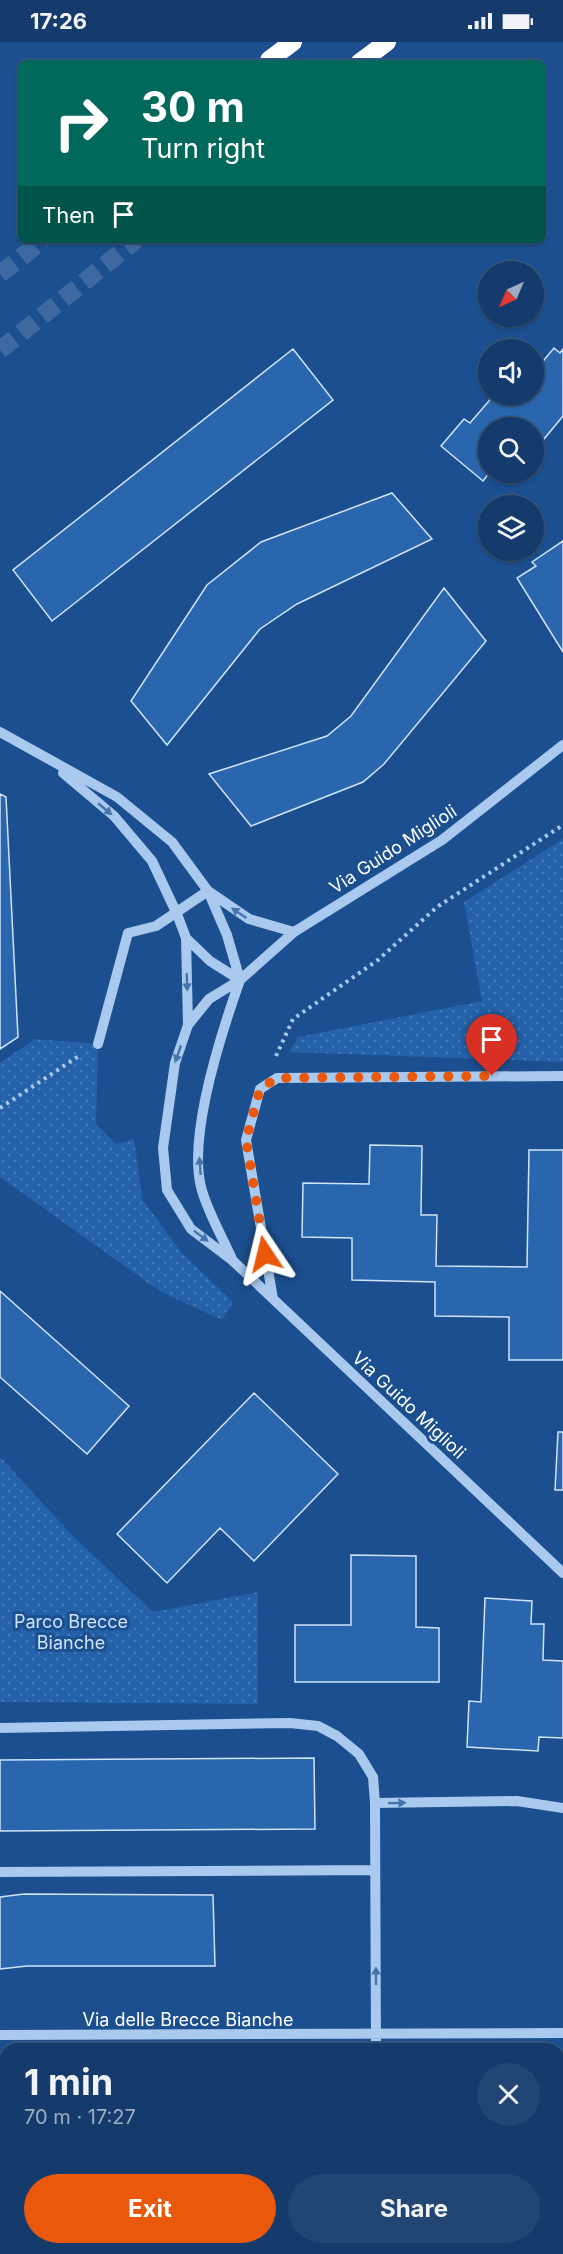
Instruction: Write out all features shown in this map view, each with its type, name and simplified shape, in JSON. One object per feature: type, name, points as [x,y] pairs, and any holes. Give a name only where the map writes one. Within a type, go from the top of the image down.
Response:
[{"type":"highway","points":[[269,60],[293,42]]},
{"type":"highway","points":[[363,60],[387,42]]},
{"type":"street","points":[[0,732],[117,797],[172,842],[208,891],[227,935],[240,980]]},
{"type":"street","name":"Via Guido Miglioli","points":[[563,745],[442,840],[294,932],[240,980],[209,999],[188,1026],[175,1063],[163,1148],[167,1190],[191,1228],[232,1260],[563,1573]]},
{"type":"street","points":[[45,757],[122,825],[152,861],[186,938],[188,1026]]},
{"type":"street","points":[[208,891],[249,919],[294,932]]},
{"type":"street","points":[[98,1044],[128,933],[156,926],[208,891]]},
{"type":"street","points":[[186,938],[210,962],[240,980]]},
{"type":"street","name":"Via Guido Miglioli","points":[[232,1260],[201,1187],[198,1147],[218,1041],[240,980]]},
{"type":"street","points":[[273,1299],[246,1140],[260,1089],[277,1078],[563,1076]]},
{"type":"street","points":[[0,1728],[291,1723],[318,1726],[337,1736],[359,1754],[373,1778],[375,1803],[376,2043]]},
{"type":"street","points":[[375,1803],[517,1801],[563,1808]]},
{"type":"street","points":[[0,1872],[375,1870]]},
{"type":"street","name":"Via delle Brecce Bianche","points":[[0,2035],[563,2033]]},
{"type":"path","points":[[260,1089],[293,1018],[378,960],[437,907],[563,825]]},
{"type":"path","points":[[0,1108],[98,1044]]},
{"type":"green space","points":[[563,839],[563,1062],[289,1052],[298,1037],[482,1001],[464,902]]},
{"type":"green space","points":[[35,1039],[98,1044],[96,1124],[116,1144],[134,1139],[142,1199],[181,1252],[233,1302],[222,1320],[161,1292],[0,1177],[0,1063]]},
{"type":"green space","name":"Parco Brecce Bianche","points":[[0,1457],[72,1535],[153,1612],[258,1592],[258,1704],[0,1702]]},
{"type":"building","points":[[554,348],[560,353],[563,349],[563,416],[544,439],[544,417],[478,417],[478,477],[441,446],[464,419],[470,423],[485,405],[544,405],[544,360]]},
{"type":"building","points":[[293,349],[333,400],[52,621],[13,570]]},
{"type":"building","points":[[392,493],[432,539],[297,604],[260,629],[167,745],[131,701],[207,585],[261,542]]},
{"type":"building","points":[[563,541],[563,652],[517,578],[536,566],[533,561],[544,561],[544,554]]},
{"type":"building","points":[[444,588],[486,641],[384,764],[363,782],[251,826],[209,774],[327,736],[351,716]]},
{"type":"building","points":[[0,794],[6,797],[18,1037],[0,1049]]},
{"type":"building","points":[[370,1145],[422,1146],[421,1215],[437,1215],[436,1266],[527,1267],[529,1150],[563,1150],[563,1360],[509,1360],[509,1317],[435,1316],[435,1282],[352,1280],[352,1238],[302,1237],[303,1183],[369,1184]]},
{"type":"building","points":[[0,1291],[129,1406],[87,1454],[0,1377]]},
{"type":"building","points":[[254,1393],[338,1474],[254,1561],[220,1528],[167,1583],[117,1534]]},
{"type":"building","points":[[558,1432],[563,1432],[563,1490],[555,1490]]},
{"type":"building","points":[[351,1555],[416,1556],[416,1627],[439,1628],[439,1682],[295,1682],[295,1625],[351,1625]]},
{"type":"building","points":[[485,1598],[532,1601],[531,1624],[544,1624],[543,1660],[563,1661],[563,1738],[539,1737],[538,1751],[467,1747],[469,1701],[481,1702]]},
{"type":"building","points":[[314,1758],[315,1829],[0,1831],[0,1760]]},
{"type":"building","points":[[24,1894],[213,1895],[215,1966],[27,1966],[0,1969],[0,1897]]},
{"type":"tunnel","points":[[0,274],[39,243]]},
{"type":"tunnel","points":[[0,350],[132,243]]},
{"type":"route","points":[[265,1254],[246,1140],[260,1089],[277,1078],[492,1076]]}]
